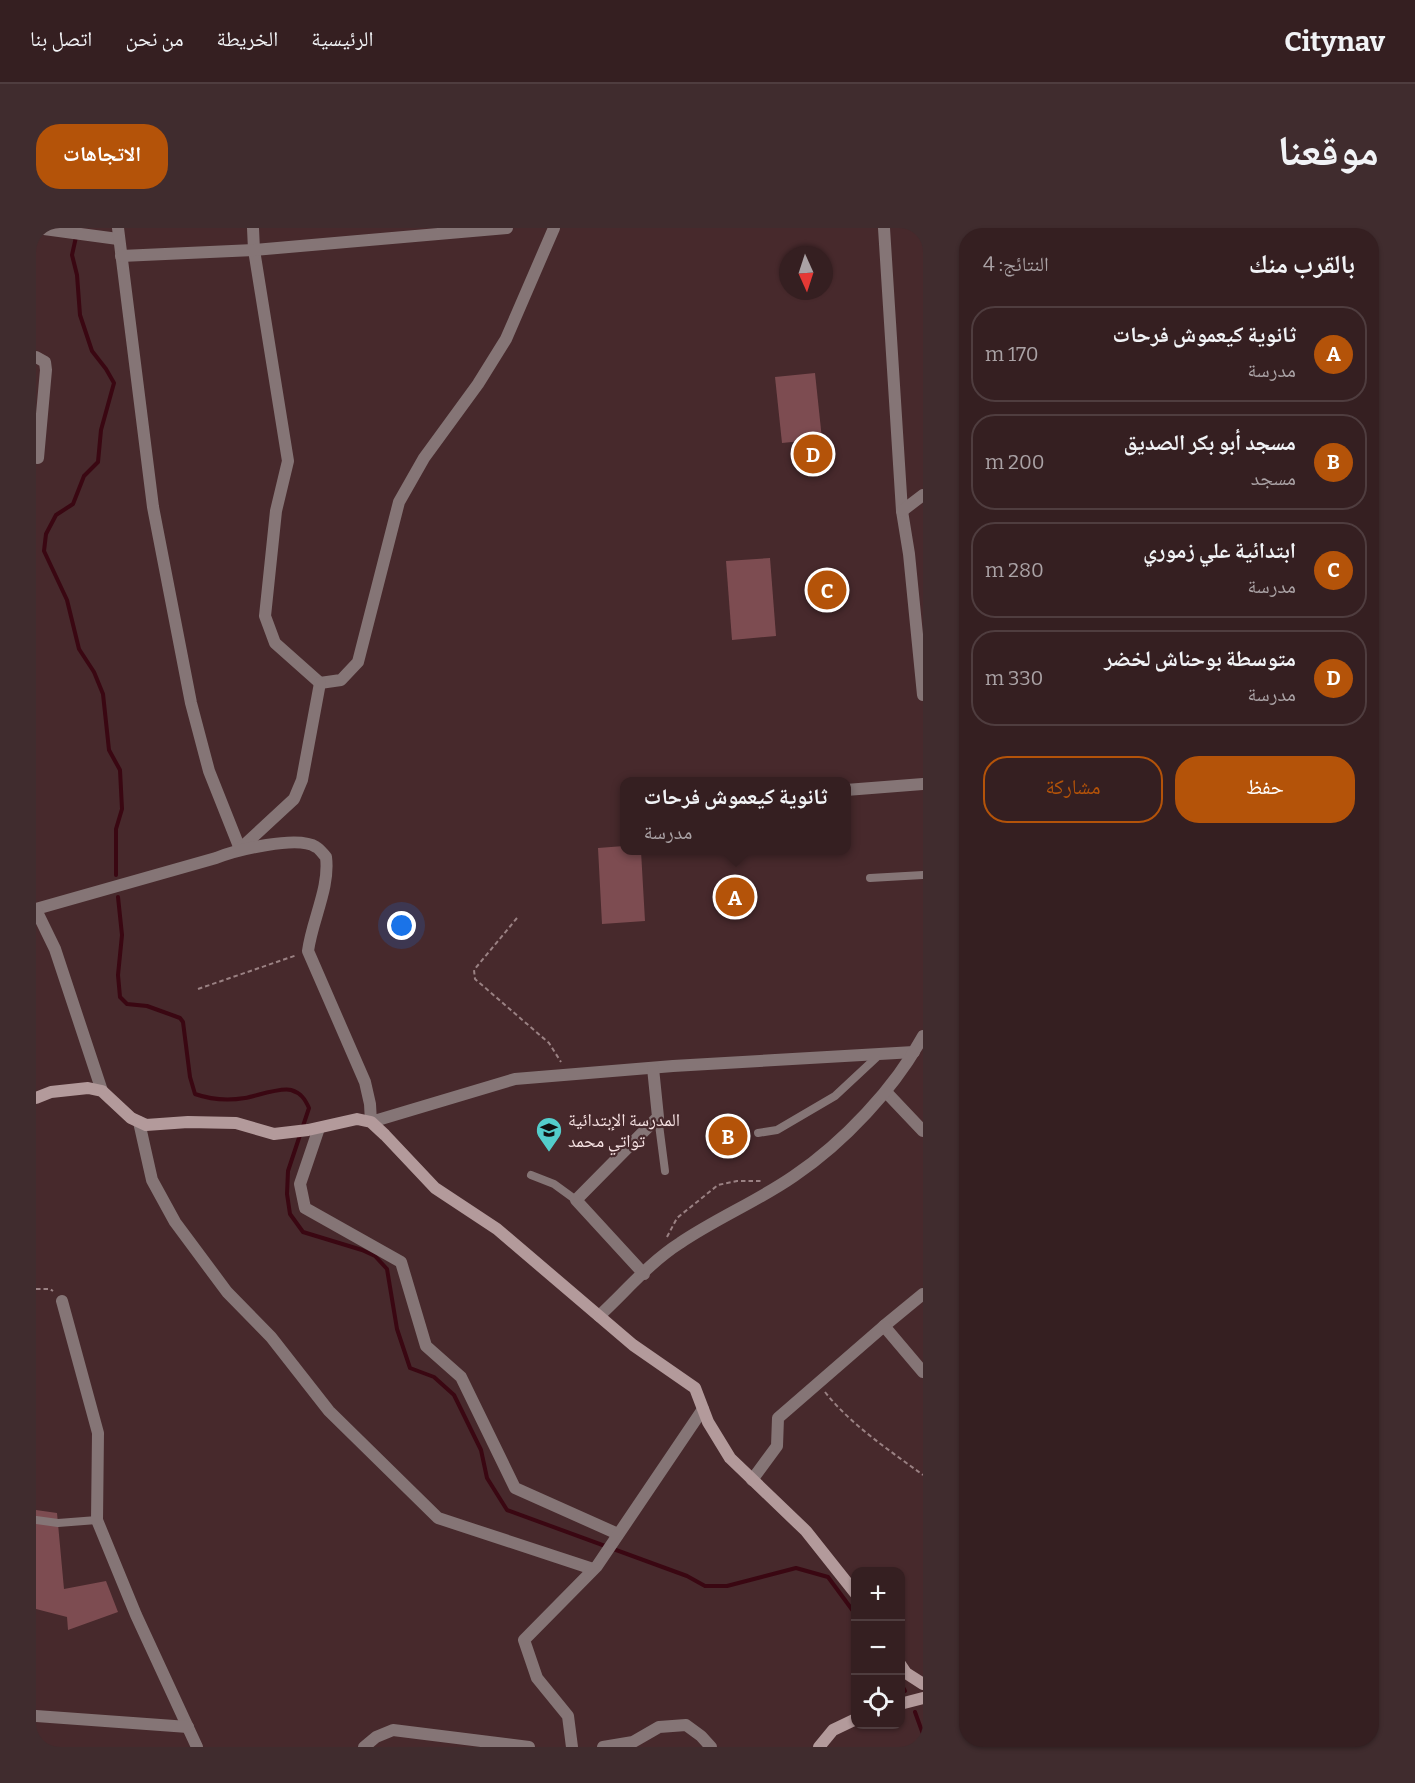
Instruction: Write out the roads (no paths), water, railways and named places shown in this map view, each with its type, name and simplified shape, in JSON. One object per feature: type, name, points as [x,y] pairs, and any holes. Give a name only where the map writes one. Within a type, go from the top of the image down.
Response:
[{"type":"main road","points":[[36,1098],[60,1091],[88,1088],[102,1091],[131,1118],[146,1125],[188,1122],[236,1123],[274,1134],[307,1130],[357,1119],[371,1122],[435,1188],[497,1229],[633,1345],[695,1388],[708,1422],[730,1458],[806,1530],[851,1589]]},
{"type":"main road","points":[[905,1672],[923,1684]]},
{"type":"main road","points":[[905,1703],[923,1698]]},
{"type":"main road","points":[[819,1747],[833,1730],[851,1721]]},
{"type":"street","points":[[36,228],[77,234],[118,234],[153,507],[191,704],[209,771],[240,849]]},
{"type":"street","points":[[253,228],[254,250],[288,461],[276,512],[265,616],[275,643],[320,683],[341,680],[358,662],[399,502],[424,458],[478,384],[506,339],[554,228]]},
{"type":"street","points":[[120,256],[254,250],[410,232],[507,228]]},
{"type":"street","points":[[884,228],[902,511],[918,614],[923,695]]},
{"type":"street","points":[[36,357],[45,362],[46,370],[38,458]]},
{"type":"street","points":[[902,511],[923,495]]},
{"type":"street","points":[[911,572],[923,566]]},
{"type":"street","points":[[240,849],[294,799],[303,780],[320,683]]},
{"type":"street","points":[[851,790],[923,784]]},
{"type":"street","points":[[102,1091],[55,948],[36,910],[240,849],[298,842],[315,846],[326,856],[328,872],[310,933],[308,951],[365,1082],[371,1122],[515,1079],[914,1052]]},
{"type":"street","points":[[599,1316],[679,1243],[771,1190],[823,1154],[886,1092],[923,1036]]},
{"type":"street","points":[[644,1274],[576,1200],[658,1117],[653,1068]]},
{"type":"street","points":[[886,1092],[923,1131]]},
{"type":"street","points":[[139,1122],[152,1180],[175,1222],[227,1292],[271,1337],[329,1411],[438,1518],[593,1569]]},
{"type":"street","points":[[307,1130],[300,1184],[305,1208],[401,1262],[426,1346],[461,1377],[514,1488],[612,1543]]},
{"type":"street","points":[[752,1480],[777,1446],[778,1418],[923,1294]]},
{"type":"street","points":[[62,1301],[98,1433],[97,1520],[136,1615],[197,1747]]},
{"type":"street","points":[[884,1326],[923,1372]]},
{"type":"street","points":[[572,1747],[568,1716],[537,1678],[524,1640],[593,1569],[703,1409]]},
{"type":"street","points":[[36,1716],[188,1727]]},
{"type":"street","points":[[603,1747],[633,1742],[658,1727],[686,1725],[711,1747]]},
{"type":"street","points":[[364,1747],[376,1737],[393,1730],[529,1747]]},
{"type":"lane","points":[[870,878],[923,874]]},
{"type":"lane","points":[[758,1133],[777,1130],[835,1096],[880,1054]]},
{"type":"lane","points":[[658,1117],[665,1171]]},
{"type":"lane","points":[[531,1175],[554,1185],[576,1200]]},
{"type":"lane","points":[[36,1520],[58,1523],[97,1520]]},
{"type":"waterway","points":[[76,237],[72,255],[77,275],[80,315],[92,351],[114,383],[101,430],[98,462],[84,476],[73,504],[56,515],[46,534],[44,551],[67,600],[79,649],[94,672],[103,694],[109,750],[120,770],[122,809],[116,829],[116,875]]},
{"type":"waterway","points":[[118,897],[122,935],[118,975],[120,997],[127,1004],[147,1006],[180,1018],[183,1022],[190,1077],[195,1094],[214,1099],[232,1099],[287,1089],[304,1099],[309,1108],[288,1171],[287,1194],[290,1214],[303,1232],[362,1250],[375,1256],[387,1269],[397,1329],[410,1368],[434,1377],[454,1395],[481,1450],[487,1478],[507,1510],[687,1576],[705,1586],[727,1586],[796,1568],[828,1577],[851,1608]]},
{"type":"waterway","points":[[915,1712],[923,1734]]},
{"type":"place","name":"متوسطة بوحناش لخضر","points":[[813,454]]},
{"type":"place","name":"ابتدائية علي زموري","points":[[827,590]]},
{"type":"place","name":"ثانوية كيعموش فرحات","points":[[735,897]]},
{"type":"place","name":"مسجد أبو بكر الصديق","points":[[728,1136]]},
{"type":"place","name":"المدرسة الإبتدائية تواتي محمد","points":[[549,1153]]}]
